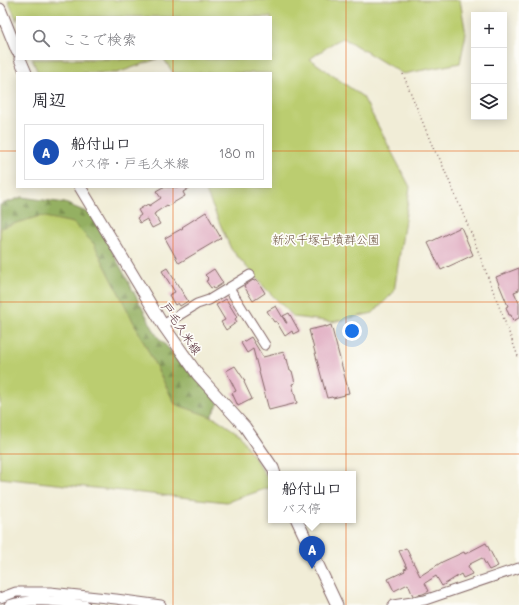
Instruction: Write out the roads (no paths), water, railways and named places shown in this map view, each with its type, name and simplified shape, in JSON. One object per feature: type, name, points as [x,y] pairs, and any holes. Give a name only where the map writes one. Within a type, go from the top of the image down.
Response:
[{"type":"main road","points":[[0,9],[16,49]]},
{"type":"main road","points":[[20,60],[26,72]]},
{"type":"main road","name":"戸毛久米線","points":[[81,188],[163,325],[198,375],[245,427],[274,471]]},
{"type":"main road","points":[[298,523],[337,605]]},
{"type":"street","points":[[163,325],[197,304],[209,300],[250,275]]},
{"type":"street","points":[[228,288],[266,345]]},
{"type":"street","points":[[393,605],[425,600],[519,568]]},
{"type":"street","points":[[0,598],[16,592],[50,592],[161,605]]},
{"type":"street","points":[[9,605],[29,600],[85,605]]},
{"type":"place","name":"船付山口","points":[[312,569]]},
{"type":"park label","name":"新沢千塚古墳群公園","points":[[326,239]]}]
